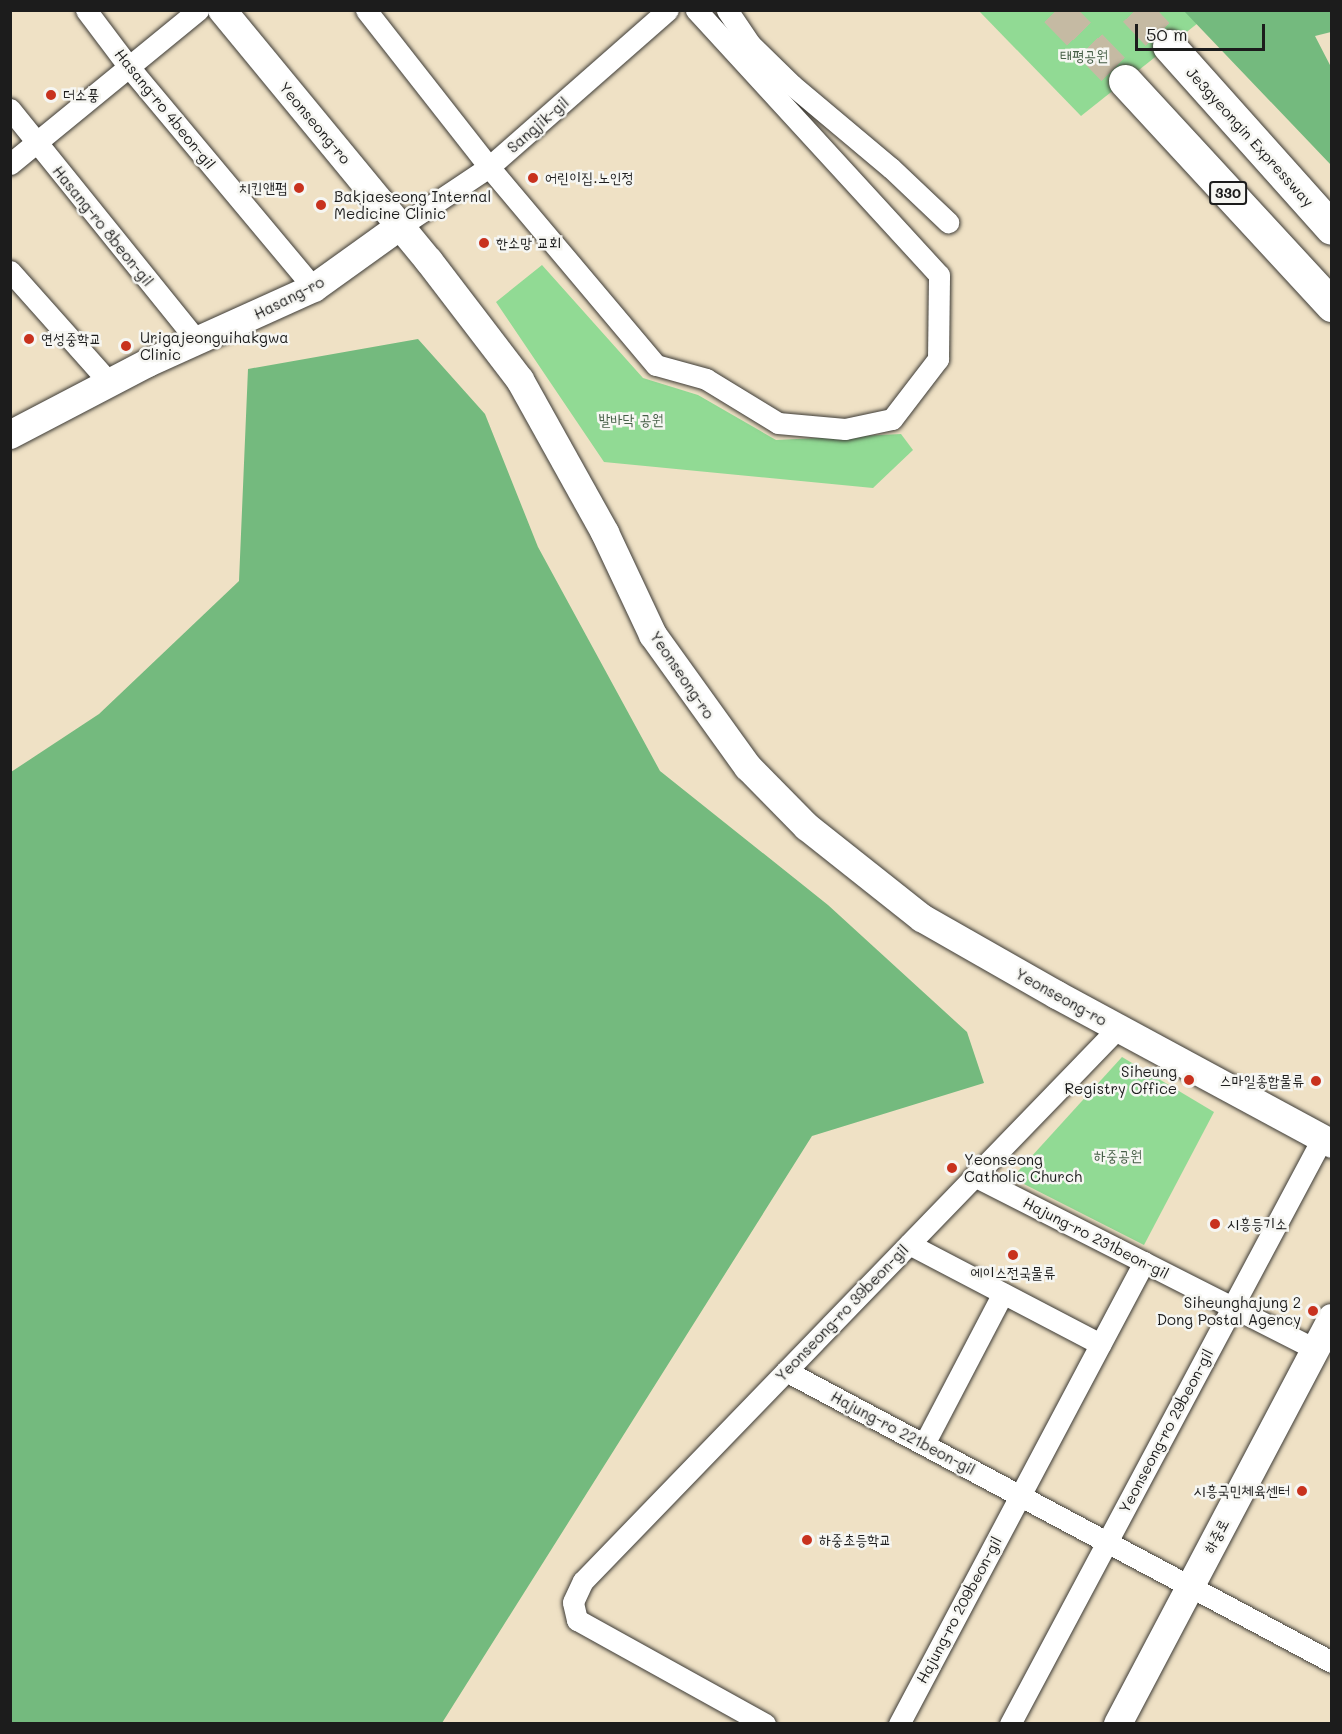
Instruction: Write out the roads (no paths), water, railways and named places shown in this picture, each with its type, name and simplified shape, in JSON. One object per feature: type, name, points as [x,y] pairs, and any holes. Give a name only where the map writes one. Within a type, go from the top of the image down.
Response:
[{"type":"highway","name":"Je3gyeongin Expressway","points":[[1170,46],[1332,228]]},
{"type":"highway","name":"330","points":[[1125,81],[1332,305]]},
{"type":"street","name":"Hasang-ro 4beon-gil","points":[[86,10],[129,67],[314,288]]},
{"type":"street","points":[[10,164],[198,10]]},
{"type":"street","name":"Yeonseong-ro","points":[[222,10],[429,261],[520,380],[605,533],[653,635],[748,767],[807,827],[922,918],[1327,1142]]},
{"type":"street","points":[[366,10],[489,167],[656,364],[706,379],[778,423],[845,429],[892,419],[938,359],[939,275],[696,10]]},
{"type":"street","name":"Sangjik-gil","points":[[399,227],[489,167],[668,10]]},
{"type":"street","points":[[727,10],[750,44],[792,85],[891,168],[948,222]]},
{"type":"street","name":"Hasang-ro 8beon-gil","points":[[10,109],[197,341]]},
{"type":"street","name":"Hasang-ro","points":[[10,435],[110,382],[314,288],[399,227]]},
{"type":"street","points":[[10,271],[110,382]]},
{"type":"street","name":"Yeonseong-ro 39beon-gil","points":[[765,1724],[578,1620],[573,1602],[584,1581],[1118,1028]]},
{"type":"street","name":"Yeonseong-ro 29beon-gil","points":[[1010,1724],[1232,1307],[1327,1142]]},
{"type":"street","name":"Hajung-ro 231beon-gil","points":[[974,1176],[1315,1349]]},
{"type":"street","points":[[909,1244],[1100,1344]]},
{"type":"street","points":[[1020,1496],[1144,1262]]},
{"type":"street","points":[[924,1444],[1003,1293]]},
{"type":"street","name":"하중로","points":[[1118,1724],[1332,1318]]},
{"type":"street","name":"Hajung-ro 221beon-gil","points":[[786,1371],[1332,1662]]},
{"type":"street","name":"Hajung-ro 209beon-gil","points":[[899,1724],[1020,1496]]},
{"type":"tunnel","points":[[1056,10],[1125,81]]},
{"type":"tunnel","points":[[1135,10],[1169,46]]},
{"type":"place","name":"더소풍","points":[[51,95]]},
{"type":"place","name":"어린이집.노인정","points":[[533,178]]},
{"type":"place","name":"치킨앤펍","points":[[299,188]]},
{"type":"place","name":"Bakjaeseong Internal Medicine Clinic","points":[[321,205]]},
{"type":"place","name":"한소망 교회","points":[[484,243]]},
{"type":"place","name":"연성중학교","points":[[29,339]]},
{"type":"place","name":"Urigajeonguihakgwa Clinic","points":[[126,346]]},
{"type":"place","name":"Siheung Registry Office","points":[[1189,1080]]},
{"type":"place","name":"스마일종합물류","points":[[1316,1081]]},
{"type":"place","name":"Yeonseong Catholic Church","points":[[952,1168]]},
{"type":"place","name":"시흥등기소","points":[[1215,1224]]},
{"type":"place","name":"에이스전국물류","points":[[1013,1255]]},
{"type":"place","name":"Siheunghajung 2 Dong Postal Agency","points":[[1313,1311]]},
{"type":"place","name":"시흥국민체육센터","points":[[1302,1491]]},
{"type":"place","name":"하중초등학교","points":[[807,1540]]},
{"type":"park label","name":"태평공원","points":[[1084,56]]},
{"type":"park label","name":"발바닥 공원","points":[[631,420]]},
{"type":"park label","name":"하중공원","points":[[1118,1156]]}]
